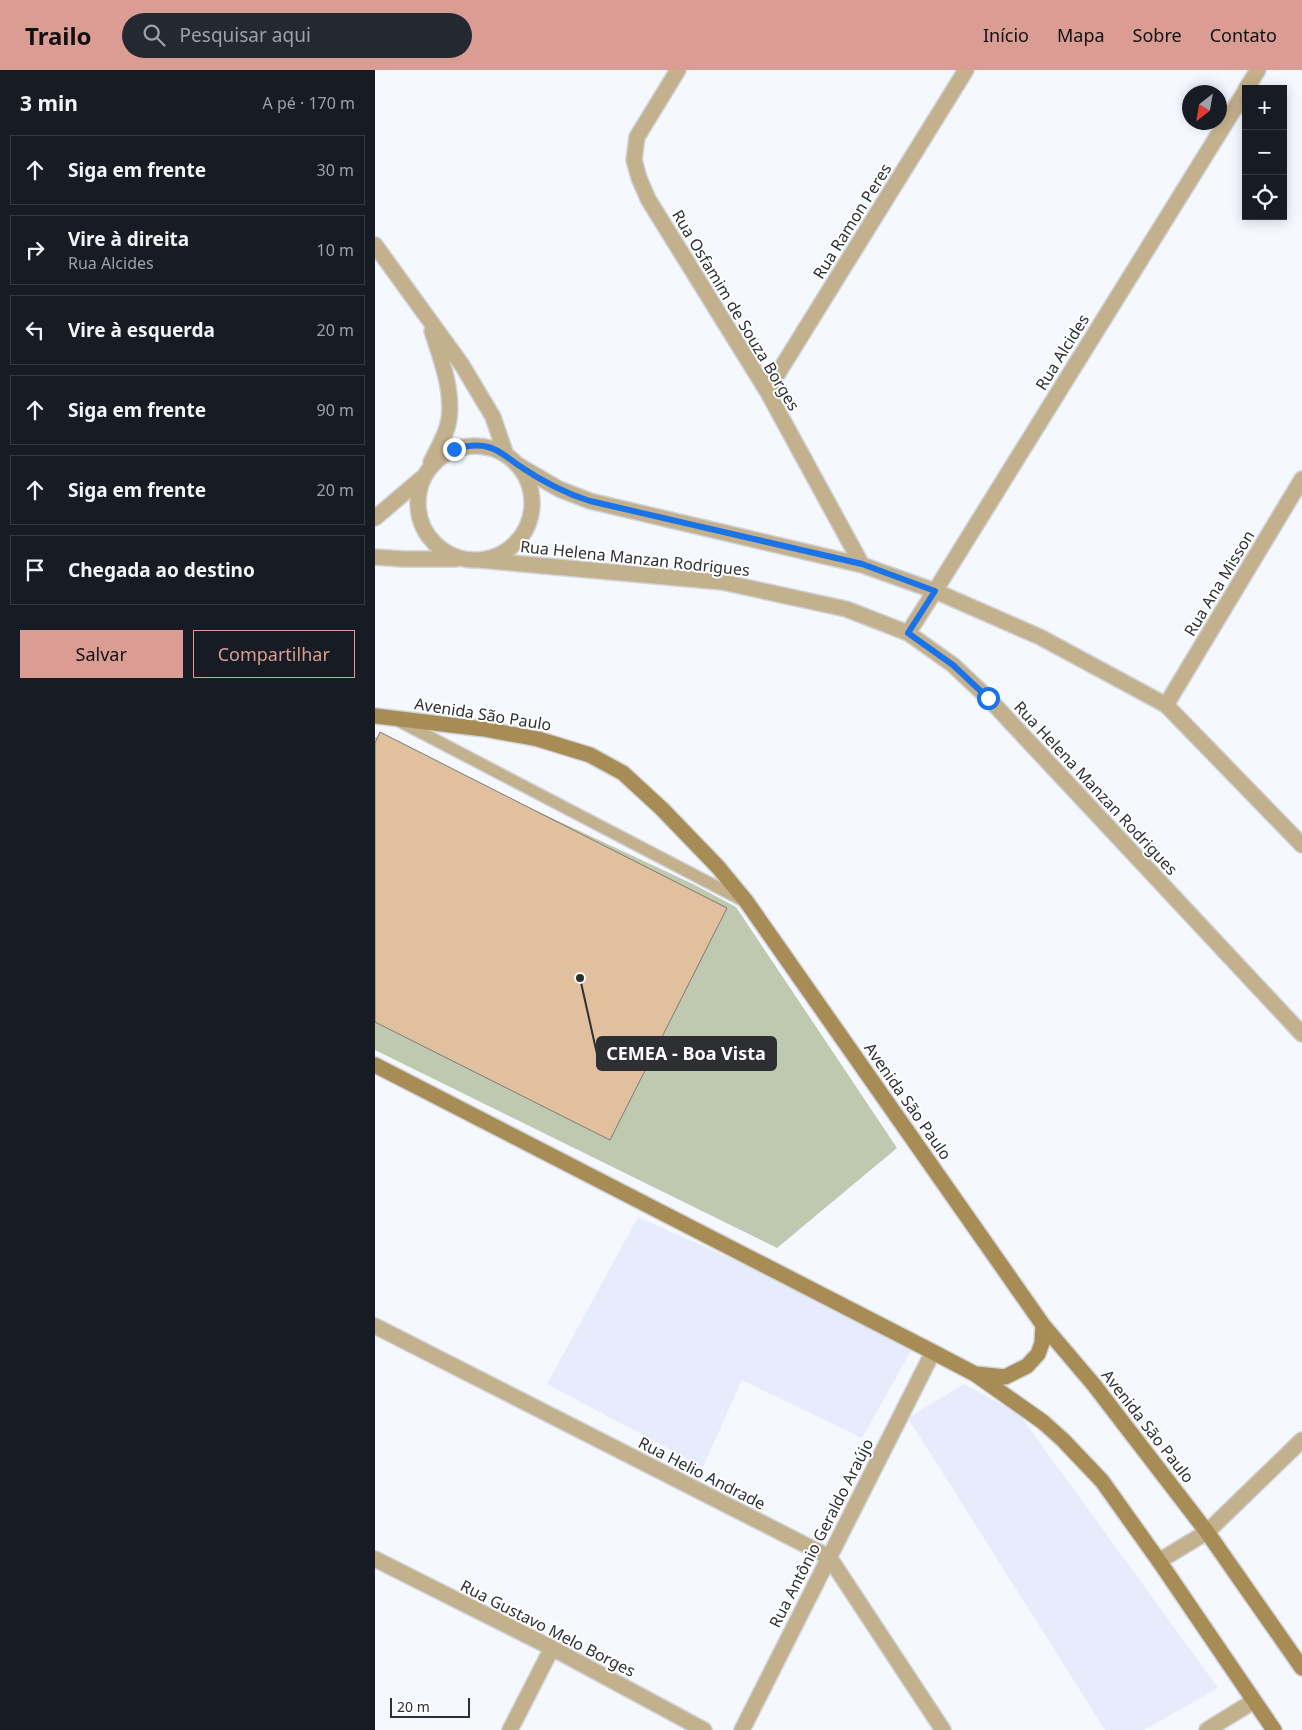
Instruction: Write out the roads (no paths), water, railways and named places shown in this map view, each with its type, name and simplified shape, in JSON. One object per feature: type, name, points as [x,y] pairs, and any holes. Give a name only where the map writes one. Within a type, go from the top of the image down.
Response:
[{"type":"main road","name":"Avenida São Paulo","points":[[375,716],[520,735],[591,754],[623,773],[662,809],[718,867],[746,902],[1043,1325],[1095,1385],[1207,1532],[1302,1668]]},
{"type":"main road","points":[[375,1065],[975,1374],[1043,1422],[1063,1440],[1101,1481],[1159,1561],[1274,1730]]},
{"type":"main road","points":[[975,1374],[1005,1377],[1027,1366],[1038,1354],[1042,1343],[1043,1325]]},
{"type":"street","name":"Rua Osfamim de Souza Borges","points":[[678,70],[637,137],[634,160],[639,178],[648,199],[767,391],[862,564]]},
{"type":"street","name":"Rua Ramon Peres","points":[[767,391],[966,70]]},
{"type":"street","name":"Rua Alcides","points":[[1249,85],[1258,70]]},
{"type":"street","name":"Rua Alcides","points":[[908,633],[1242,95]]},
{"type":"street","points":[[375,245],[462,365],[493,417],[512,460],[528,480],[533,498],[531,516],[525,533],[512,547],[497,557],[479,560],[403,559],[375,556]]},
{"type":"street","points":[[429,320],[447,382],[450,406],[449,420],[444,437],[424,474],[419,487],[417,505],[420,523],[430,539],[443,552],[461,559]]},
{"type":"street","points":[[375,518],[424,474],[438,458],[454,449],[471,445],[488,447],[512,460]]},
{"type":"street","name":"Rua Helena Manzan Rodrigues","points":[[512,460],[559,489],[590,501],[862,564],[935,591],[1040,637],[1166,705],[1302,845]]},
{"type":"street","name":"Rua Ana Misson","points":[[1166,705],[1302,480]]},
{"type":"street","name":"Rua Helena Manzan Rodrigues","points":[[479,560],[722,582],[846,609],[908,633],[953,665],[988,698],[1302,1034]]},
{"type":"street","name":"Rua Helio Andrade","points":[[375,1326],[829,1556],[943,1730]]},
{"type":"street","name":"Rua Antônio Geraldo Araújo","points":[[741,1730],[933,1352]]},
{"type":"street","points":[[1159,1561],[1207,1532],[1302,1440]]},
{"type":"street","name":"Rua Gustavo Melo Borges","points":[[375,1559],[552,1648],[704,1730]]},
{"type":"street","points":[[510,1730],[552,1648]]},
{"type":"street","points":[[1207,1730],[1254,1701]]},
{"type":"lane","points":[[391,718],[746,902]]},
{"type":"place","name":"CEMEA - Boa Vista","points":[[580,978]]}]
